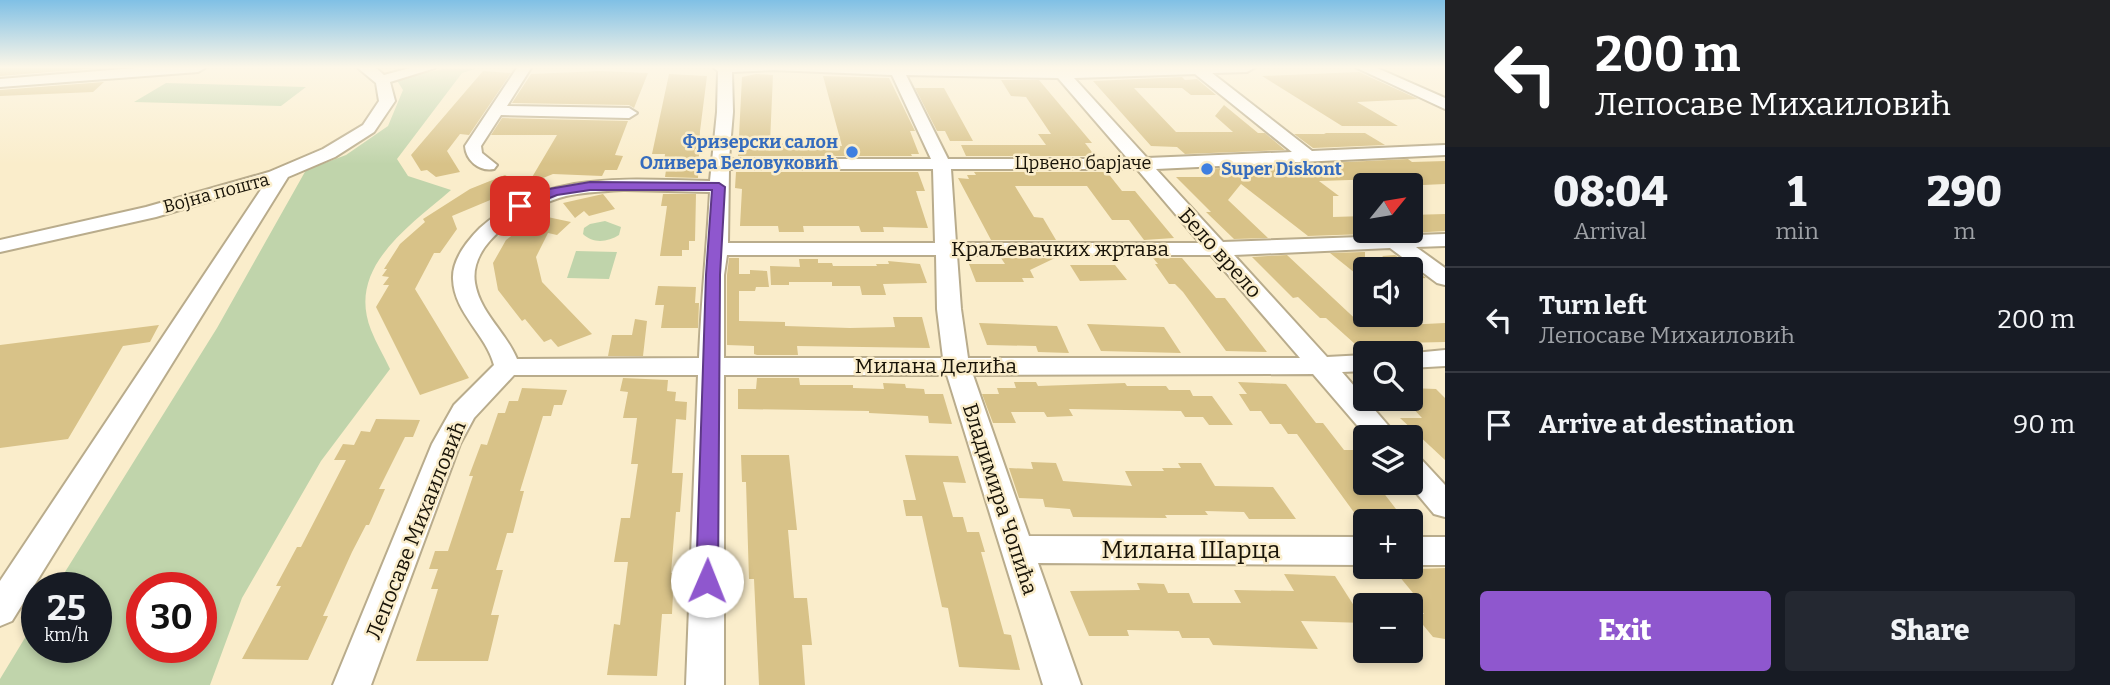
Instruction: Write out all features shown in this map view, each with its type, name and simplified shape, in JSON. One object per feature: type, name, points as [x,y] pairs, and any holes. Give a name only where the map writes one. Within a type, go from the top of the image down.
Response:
[{"type":"street","name":"Војна пошта","points":[[0,246],[215,194],[279,175],[317,160],[363,132],[386,105],[387,100]]},
{"type":"street","points":[[488,165],[474,155],[473,146],[503,100]]},
{"type":"street","points":[[705,685],[713,275],[717,249],[724,100]]},
{"type":"street","name":"Владимира Чопића","points":[[911,100],[942,164],[949,309],[957,366],[1062,685]]},
{"type":"street","name":"Бело врело","points":[[1085,100],[1373,425]]},
{"type":"street","points":[[1236,100],[1308,156]]},
{"type":"street","points":[[496,110],[629,113]]},
{"type":"street","name":"Црвено барјаче","points":[[720,164],[1141,164],[1445,150]]},
{"type":"street","points":[[0,610],[279,175]]},
{"type":"street","points":[[507,367],[502,352],[468,300],[464,285],[465,266],[470,254],[496,223],[531,201],[573,188],[719,187]]},
{"type":"street","name":"Краљевачких жртава","points":[[1423,241],[1445,240]]},
{"type":"street","points":[[1396,243],[1445,278]]},
{"type":"street","name":"Краљевачких жртава","points":[[717,249],[1216,249],[1396,243]]},
{"type":"street","points":[[1423,359],[1445,358]]},
{"type":"street","name":"Милана Делића","points":[[507,367],[1353,364]]},
{"type":"street","name":"Лепосаве Михаиловић","points":[[352,685],[457,421],[507,367]]},
{"type":"street","points":[[1423,480],[1445,505]]},
{"type":"street","name":"Милана Шарца","points":[[1017,549],[1353,551]]},
{"type":"street","points":[[1423,551],[1445,551]]},
{"type":"green space","points":[[137,100],[289,100],[281,106],[134,102]]},
{"type":"green space","points":[[399,100],[442,100],[397,159],[408,176],[451,190],[401,234],[386,250],[375,268],[367,287],[366,307],[371,330],[390,369],[321,461],[242,598],[210,685],[0,685],[0,679],[21,644],[21,663],[112,663],[112,572],[65,572],[217,328],[306,170],[346,155],[388,126]]},
{"type":"green space","points":[[605,221],[621,227],[619,235],[601,241],[583,234],[584,228],[590,224]]},
{"type":"green space","points":[[576,251],[617,252],[609,279],[567,278]]},
{"type":"building","points":[[458,100],[493,100],[469,135],[460,134],[447,151],[460,172],[436,177],[427,170],[421,171],[411,155]]},
{"type":"building","points":[[514,100],[637,100],[634,108],[629,105],[512,103]]},
{"type":"building","points":[[663,100],[704,100],[698,178],[665,177],[665,154],[652,154]]},
{"type":"building","points":[[741,100],[772,100],[770,142],[842,146],[830,100],[900,100],[915,131],[910,131],[919,154],[911,154],[912,156],[738,156]]},
{"type":"building","points":[[921,100],[951,100],[973,141],[950,141],[945,131],[937,131]]},
{"type":"building","points":[[1028,100],[1056,100],[1092,143],[1085,143],[1095,156],[966,156],[961,145],[1046,145],[1038,134],[1051,134]]},
{"type":"building","points":[[1110,100],[1145,100],[1176,132],[1233,132],[1215,116],[1224,105],[1258,133],[1265,133],[1285,150],[1185,154],[1177,147],[1151,146]]},
{"type":"building","points":[[1300,100],[1398,100],[1357,102],[1398,126],[1342,126]]},
{"type":"building","points":[[502,118],[628,121],[615,155],[623,156],[617,170],[605,170],[602,176],[553,174],[528,184],[557,135],[491,135]]},
{"type":"building","points":[[1324,133],[1365,133],[1385,145],[1313,148],[1294,134],[1326,134]]},
{"type":"building","points":[[1408,159],[1412,162],[1445,161],[1445,184],[1423,185],[1423,173],[1353,173],[1353,180],[1319,181],[1339,196],[1333,196],[1333,217],[1353,216],[1353,234],[1308,236],[1241,184],[1228,200],[1268,238],[1234,239],[1176,177],[1211,177],[1203,169]]},
{"type":"building","points":[[736,172],[918,172],[925,191],[916,191],[928,228],[883,227],[884,232],[861,232],[859,226],[803,226],[804,232],[779,232],[778,226],[740,226],[742,189],[735,188]]},
{"type":"building","points":[[974,172],[1107,172],[1122,191],[1135,191],[1174,238],[1144,240],[1129,220],[1112,220],[1087,186],[1015,186],[1034,217],[1043,218],[1056,240],[991,240],[958,178],[969,179],[967,175],[976,175]]},
{"type":"building","points":[[505,175],[524,186],[452,216],[457,229],[440,253],[434,253],[415,289],[469,378],[420,395],[376,307],[389,285],[383,285],[389,277],[382,276],[387,269],[384,269],[400,244],[425,222],[423,219],[470,189]]},
{"type":"building","points":[[603,194],[615,209],[589,216],[584,211],[575,218],[563,203]]},
{"type":"building","points":[[663,194],[696,194],[695,241],[689,241],[689,250],[682,250],[682,256],[660,256],[667,206],[661,206]]},
{"type":"building","points":[[1445,214],[1445,231],[1423,232],[1423,215]]},
{"type":"building","points":[[538,215],[571,222],[557,235],[548,233],[536,257],[542,282],[592,334],[558,347],[551,339],[544,342],[525,319],[522,321],[498,290],[493,263],[506,240]]},
{"type":"building","points":[[1365,252],[1365,257],[1353,257],[1353,271],[1330,253]]},
{"type":"building","points":[[1287,255],[1353,317],[1353,327],[1423,327],[1423,324],[1445,323],[1445,342],[1353,342],[1326,318],[1320,318],[1298,297],[1293,298],[1252,257]]},
{"type":"building","points":[[729,258],[739,258],[739,274],[750,274],[750,270],[767,271],[769,287],[756,287],[755,291],[739,291],[739,321],[850,328],[895,327],[893,317],[922,317],[930,348],[797,346],[798,355],[757,355],[754,354],[754,346],[727,345]]},
{"type":"building","points":[[1001,258],[1055,258],[1030,270],[1034,278],[1022,278],[1024,282],[976,282],[969,264],[1005,264]]},
{"type":"building","points":[[1153,258],[1182,258],[1216,298],[1225,298],[1267,352],[1226,351],[1183,292],[1175,284],[1169,284]]},
{"type":"building","points":[[799,259],[818,259],[818,263],[832,263],[833,266],[877,266],[876,264],[889,264],[888,261],[920,264],[927,283],[883,284],[886,295],[862,295],[860,286],[832,286],[832,282],[789,282],[789,285],[771,285],[770,266],[800,267]]},
{"type":"building","points":[[1070,265],[1115,265],[1127,280],[1080,281]]},
{"type":"building","points":[[658,286],[696,287],[695,303],[699,303],[698,328],[661,328],[664,305],[655,305]]},
{"type":"building","points":[[635,319],[647,321],[643,356],[608,356],[612,335],[632,335]]},
{"type":"building","points":[[979,323],[1057,326],[1069,353],[1038,352],[1036,346],[987,345]]},
{"type":"building","points":[[1087,324],[1164,327],[1181,353],[1101,351]]},
{"type":"building","points":[[159,325],[150,342],[123,346],[68,439],[0,448],[0,345]]},
{"type":"building","points":[[623,378],[668,380],[667,391],[676,392],[675,401],[687,402],[686,420],[676,419],[672,473],[683,473],[680,512],[676,512],[671,573],[674,573],[672,614],[662,614],[657,676],[607,675],[614,624],[620,625],[628,562],[614,562],[621,518],[630,518],[638,464],[631,464],[637,418],[623,418],[628,392],[620,391]]},
{"type":"building","points":[[757,378],[799,378],[800,385],[853,385],[853,388],[884,389],[883,383],[905,384],[906,388],[924,389],[925,394],[943,394],[952,424],[929,423],[928,416],[869,411],[738,409],[738,389],[756,389]]},
{"type":"building","points":[[1014,382],[1036,382],[1038,386],[1125,383],[1127,386],[1166,386],[1169,390],[1190,390],[1193,396],[1212,396],[1233,425],[1209,425],[1203,417],[1185,417],[1181,411],[1069,409],[1073,416],[1047,417],[1044,412],[1011,412],[1016,423],[993,423],[982,394],[999,394],[997,388],[1016,388]]},
{"type":"building","points":[[1238,382],[1286,384],[1316,423],[1323,423],[1344,450],[1353,450],[1353,495],[1385,495],[1396,509],[1353,511],[1297,434],[1288,434],[1281,424],[1270,424],[1261,411],[1250,411],[1239,394],[1247,394]]},
{"type":"building","points":[[522,388],[567,390],[562,405],[554,405],[551,416],[543,416],[520,491],[524,491],[513,533],[507,533],[496,570],[503,570],[491,615],[499,615],[488,661],[416,661],[438,589],[431,589],[438,569],[429,569],[435,551],[448,551],[481,444],[487,445],[498,413],[505,413],[509,401],[518,401]]},
{"type":"building","points":[[1423,388],[1436,389],[1445,398],[1445,460],[1423,439],[1423,425],[1408,425],[1400,418],[1422,418],[1416,411],[1423,411]]},
{"type":"building","points":[[376,419],[420,420],[413,437],[405,437],[379,489],[385,489],[323,616],[328,616],[308,660],[242,659],[281,586],[276,586],[297,547],[301,547],[346,460],[334,460],[343,444],[354,445],[361,431],[370,432]]},
{"type":"building","points":[[741,455],[789,455],[797,530],[788,530],[794,598],[807,598],[812,645],[802,645],[805,685],[759,685],[754,579],[749,579],[746,482],[742,482]]},
{"type":"building","points":[[905,455],[958,456],[966,483],[943,482],[953,517],[963,517],[967,532],[979,532],[985,552],[981,552],[1004,634],[1011,635],[1020,670],[959,667],[948,608],[942,607],[922,516],[906,516],[903,500],[916,500]]},
{"type":"building","points":[[1031,462],[1056,463],[1063,481],[1132,486],[1125,471],[1164,471],[1162,468],[1181,468],[1178,463],[1201,463],[1215,486],[1273,487],[1296,519],[1249,519],[1244,512],[1205,511],[1208,515],[1165,515],[1167,518],[1073,517],[1070,509],[1045,507],[1043,499],[1019,498],[1009,468],[1033,469]]},
{"type":"building","points":[[1445,568],[1445,639],[1433,637],[1423,625],[1423,593],[1413,593],[1401,579],[1423,579],[1423,569]]},
{"type":"building","points":[[1284,574],[1335,576],[1353,604],[1353,623],[1301,621],[1318,649],[1213,645],[1209,638],[1182,638],[1179,631],[1127,630],[1129,636],[1089,636],[1070,591],[1140,590],[1137,583],[1164,584],[1168,593],[1189,593],[1193,603],[1241,603],[1234,590],[1294,591]]},
{"type":"place","name":"Фризерски салон Оливера Беловуковић","points":[[852,152]]},
{"type":"place","name":"Super Diskont","points":[[1207,169]]},
{"type":"route","points":[[520,206],[554,192],[590,186],[719,187],[717,249],[713,275],[707,581]]}]
